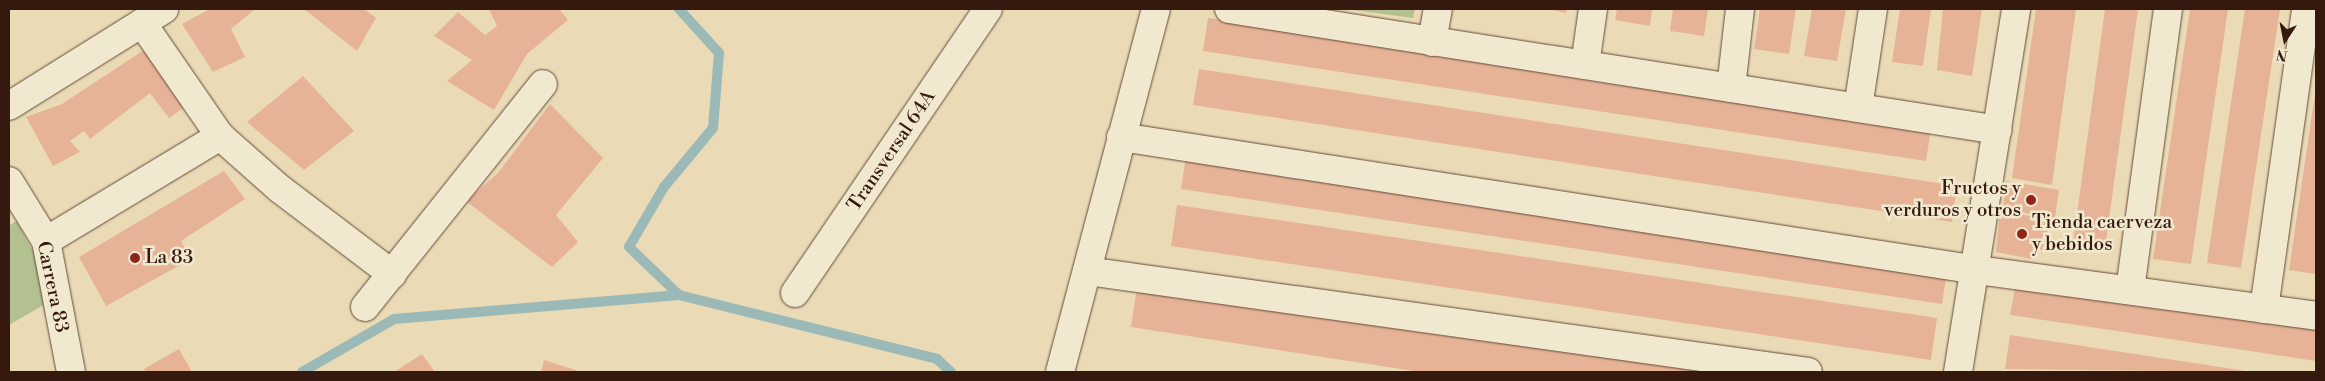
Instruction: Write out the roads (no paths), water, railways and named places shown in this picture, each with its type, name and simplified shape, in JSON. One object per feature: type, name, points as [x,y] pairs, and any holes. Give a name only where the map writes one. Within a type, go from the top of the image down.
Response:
[{"type":"street","name":"Transversal 64A","points":[[796,293],[988,9]]},
{"type":"street","points":[[1060,372],[1156,9]]},
{"type":"street","points":[[1229,9],[1998,130]]},
{"type":"street","points":[[1432,42],[1438,9]]},
{"type":"street","points":[[1585,65],[1593,9]]},
{"type":"street","points":[[1731,88],[1740,9]]},
{"type":"street","points":[[1858,108],[1873,9]]},
{"type":"street","points":[[1958,372],[1977,270],[2016,9]]},
{"type":"street","points":[[2130,290],[2168,9]]},
{"type":"street","points":[[2264,309],[2306,9]]},
{"type":"street","points":[[9,106],[153,16],[220,136],[280,189],[392,274]]},
{"type":"street","points":[[366,307],[544,84]]},
{"type":"street","points":[[46,242],[220,136]]},
{"type":"street","points":[[1121,137],[1977,270],[2316,316]]},
{"type":"street","name":"Carrera 83","points":[[11,188],[46,242],[72,372]]},
{"type":"street","points":[[1087,271],[1808,372]]},
{"type":"waterway","points":[[679,9],[719,53],[713,128],[664,187],[629,247],[679,295]]},
{"type":"waterway","points":[[302,372],[394,319],[679,295],[937,359],[951,372]]},
{"type":"place","name":"Fructos y verduros y otros","points":[[2031,200]]},
{"type":"place","name":"Tienda caerveza y bebidos","points":[[2022,234]]},
{"type":"place","name":"La 83","points":[[135,258]]}]
